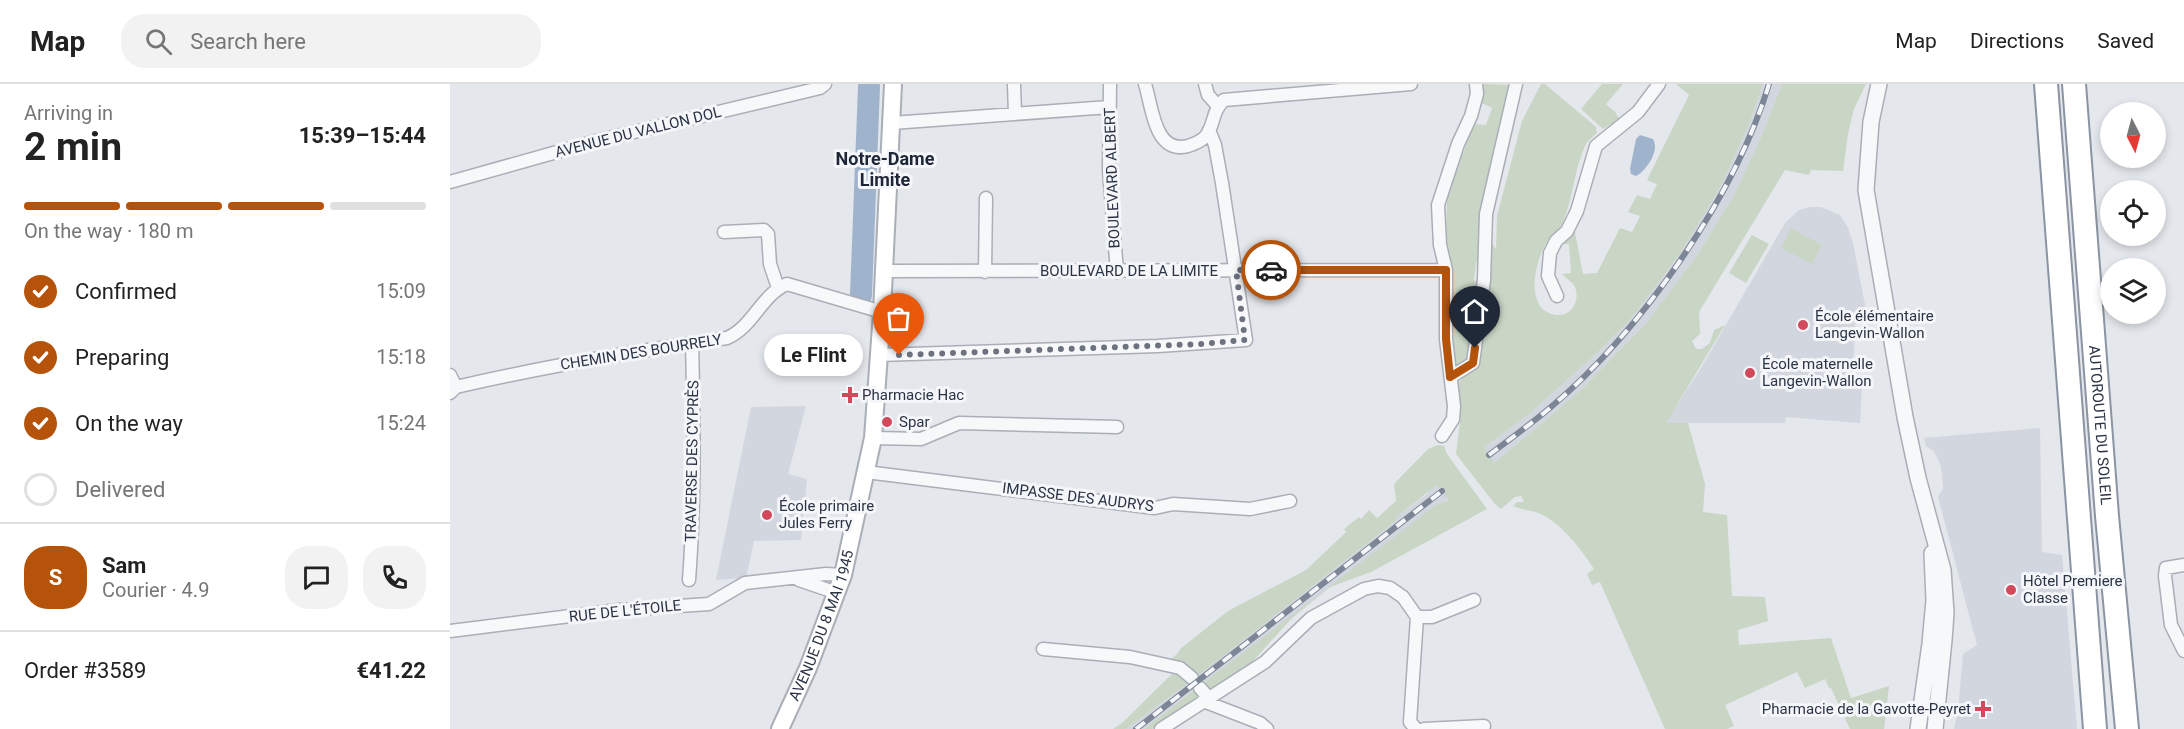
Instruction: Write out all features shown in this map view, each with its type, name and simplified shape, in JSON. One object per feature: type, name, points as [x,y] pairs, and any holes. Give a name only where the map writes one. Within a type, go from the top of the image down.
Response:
[{"type":"highway","name":"AUTOROUTE DU SOLEIL","points":[[2046,84],[2095,729]]},
{"type":"highway","name":"AUTOROUTE DU SOLEIL","points":[[2074,84],[2107,516],[2127,729]]},
{"type":"main road","name":"AVENUE DU 8 MAI 1945","points":[[780,729],[808,668],[843,575],[873,438],[885,271],[893,84]]},
{"type":"street","name":"AVENUE DU VALLON DOL","points":[[450,182],[596,141],[820,88],[825,84]]},
{"type":"street","points":[[1014,84],[1015,114]]},
{"type":"street","name":"BOULEVARD ALBERT","points":[[1110,84],[1109,170],[1117,272]]},
{"type":"street","points":[[1145,84],[1158,130],[1164,140],[1173,146],[1184,147],[1198,142],[1209,130],[1218,106],[1224,100],[1359,86],[1411,84]]},
{"type":"street","points":[[1205,84],[1208,95],[1218,106]]},
{"type":"street","points":[[1442,436],[1453,419],[1454,406],[1446,339],[1446,270],[1440,244],[1438,205],[1458,144],[1471,116],[1477,94],[1476,84]]},
{"type":"street","points":[[1450,377],[1473,363],[1484,280],[1486,214],[1516,84]]},
{"type":"street","points":[[1557,296],[1548,276],[1550,253],[1556,241],[1567,231],[1577,211],[1596,146],[1638,112],[1659,84]]},
{"type":"street","points":[[1879,84],[1870,122],[1866,190],[1905,417],[1931,532],[1943,570],[1946,613],[1935,729]]},
{"type":"street","points":[[891,123],[1109,107]]},
{"type":"street","points":[[879,355],[1201,344],[1245,340],[1215,145],[1209,130]]},
{"type":"street","points":[[985,272],[986,198]]},
{"type":"street","points":[[724,232],[764,230],[768,234],[770,264],[778,288],[787,284],[882,312]]},
{"type":"street","name":"BOULEVARD DE LA LIMITE","points":[[885,271],[1446,270]]},
{"type":"street","name":"CHEMIN DES BOURRELY","points":[[453,390],[612,354],[727,338],[738,333],[778,288]]},
{"type":"street","name":"TRAVERSE DES CYPRÈS","points":[[688,580],[693,430],[692,343]]},
{"type":"street","points":[[450,375],[453,390]]},
{"type":"street","points":[[873,438],[921,439],[959,423],[1117,427]]},
{"type":"street","name":"IMPASSE DES AUDRYS","points":[[867,472],[1155,508],[1173,504],[1250,509],[1290,501]]},
{"type":"street","points":[[1918,729],[1934,600],[1931,532]]},
{"type":"street","points":[[2184,565],[2166,568],[2165,576],[2170,625],[2184,651]]},
{"type":"street","name":"RUE DE L'ÉTOILE","points":[[450,631],[619,610],[709,604],[745,583],[826,574],[843,575]]},
{"type":"street","name":"RUE DE L'ÉTOILE","points":[[794,579],[837,592]]},
{"type":"street","points":[[1161,729],[1265,662],[1311,618],[1364,589],[1378,586],[1390,588],[1404,597],[1417,617],[1410,722],[1416,729]]},
{"type":"street","points":[[1417,617],[1432,617],[1474,600]]},
{"type":"street","points":[[1043,649],[1130,657],[1180,668],[1192,678]]},
{"type":"street","points":[[1200,688],[1206,700],[1260,723],[1268,729]]},
{"type":"street","points":[[1424,729],[1484,726]]},
{"type":"shaded area","points":[[1763,84],[1782,84],[1759,142],[1733,197],[1697,255],[1647,322],[1580,391],[1494,463],[1483,447],[1530,413],[1596,354],[1630,320],[1680,254],[1721,186],[1750,122]]},
{"type":"shaded area","name":"École élémentaire Langevin-Wallon","points":[[1821,207],[1840,215],[1853,243],[1866,310],[1856,312],[1852,386],[1862,387],[1860,423],[1786,417],[1785,423],[1665,423],[1701,368],[1785,223],[1799,210]]},
{"type":"shaded area","name":"École primaire Jules Ferry","points":[[806,406],[788,474],[807,479],[801,540],[754,541],[746,578],[716,580],[751,407]]},
{"type":"shaded area","points":[[2040,428],[2042,552],[2062,555],[2077,729],[1954,729],[1958,711],[1963,654],[1977,645],[1938,497],[1943,488],[1941,466],[1934,451],[1926,446],[1924,438]]},
{"type":"shaded area","points":[[1436,484],[1449,499],[1436,506],[1201,685],[1195,678],[1397,520],[1396,517],[1427,494]]},
{"type":"shaded area","points":[[1191,681],[1197,688],[1144,729],[1126,729]]},
{"type":"green space","points":[[1483,84],[1512,85],[1481,254],[1476,263],[1474,281],[1478,282],[1470,357],[1458,365],[1451,356],[1451,278],[1446,239],[1447,196],[1474,124],[1486,125],[1492,108],[1482,103]]},
{"type":"green space","points":[[1541,84],[1545,84],[1596,127],[1597,133],[1585,146],[1563,222],[1548,240],[1537,267],[1536,298],[1547,312],[1560,315],[1574,306],[1577,294],[1574,285],[1562,274],[1571,273],[1569,244],[1560,244],[1572,232],[1575,232],[1583,274],[1597,273],[1620,228],[1632,232],[1640,216],[1628,212],[1637,195],[1650,199],[1657,184],[1647,180],[1689,95],[1676,84],[1763,84],[1750,122],[1721,186],[1680,254],[1630,320],[1596,354],[1530,413],[1484,447],[1494,463],[1580,391],[1647,322],[1697,255],[1733,197],[1759,142],[1782,84],[1866,84],[1854,109],[1843,171],[1811,170],[1809,175],[1785,170],[1699,312],[1700,334],[1692,341],[1696,349],[1702,349],[1710,343],[1714,330],[1725,325],[1666,423],[1688,423],[1705,484],[1703,512],[1727,515],[1732,596],[1765,597],[1768,621],[1738,630],[1739,645],[1831,638],[1851,698],[1889,686],[1884,729],[1850,729],[1825,679],[1805,688],[1797,672],[1725,705],[1734,726],[1727,729],[1665,729],[1600,582],[1592,585],[1587,574],[1594,569],[1583,553],[1564,531],[1549,519],[1541,514],[1513,506],[1517,502],[1524,502],[1521,496],[1515,497],[1501,509],[1456,454],[1461,412],[1457,385],[1474,371],[1483,318],[1490,241],[1496,249],[1497,216],[1522,121]]},
{"type":"green space","points":[[1602,84],[1623,84],[1606,104],[1619,119],[1603,129],[1581,109]]},
{"type":"green space","points":[[1791,228],[1822,245],[1812,264],[1781,248]]},
{"type":"green space","points":[[1752,235],[1769,244],[1746,283],[1729,273]]},
{"type":"green space","points":[[1437,445],[1444,446],[1447,454],[1487,509],[1371,572],[1330,587],[1292,618],[1244,671],[1214,690],[1202,684],[1436,505],[1449,500],[1437,485],[1396,517],[1397,520],[1195,678],[1188,665],[1170,660],[1180,649],[1228,611],[1306,570],[1346,532],[1344,529],[1359,517],[1361,519],[1369,510],[1377,518],[1396,501],[1394,484],[1428,449]]},
{"type":"green space","points":[[1177,672],[1191,681],[1126,729],[1113,729],[1173,673]]},
{"type":"green space","points":[[1197,688],[1200,696],[1152,729],[1144,729]]},
{"type":"water","points":[[1640,135],[1653,139],[1655,149],[1648,165],[1636,176],[1631,174],[1630,169],[1636,139]]},
{"type":"waterway","points":[[861,295],[869,87]]},
{"type":"railway","points":[[1489,455],[1543,413],[1585,376],[1651,301],[1709,216],[1754,127],[1769,84]]},
{"type":"railway","points":[[1136,729],[1442,491]]},
{"type":"way so far","points":[[899,355],[1158,346],[1245,340],[1236,270],[1271,270]]},
{"type":"place","name":"École élémentaire Langevin-Wallon","points":[[1803,325]]},
{"type":"place","name":"Le Flint","points":[[899,355]]},
{"type":"place","name":"École maternelle Langevin-Wallon","points":[[1750,373]]},
{"type":"place","name":"Pharmacie Hac","points":[[850,395]]},
{"type":"place","name":"Spar","points":[[887,422]]},
{"type":"place","name":"École primaire Jules Ferry","points":[[767,515]]},
{"type":"place","name":"Hôtel Premiere Classe","points":[[2011,590]]},
{"type":"place","name":"Pharmacie de la Gavotte-Peyret","points":[[1983,709]]},
{"type":"district","name":"Notre-Dame Limite","points":[[885,168]]},
{"type":"route","points":[[1271,270],[1446,270],[1446,339],[1450,377],[1473,363],[1475,348]]}]
